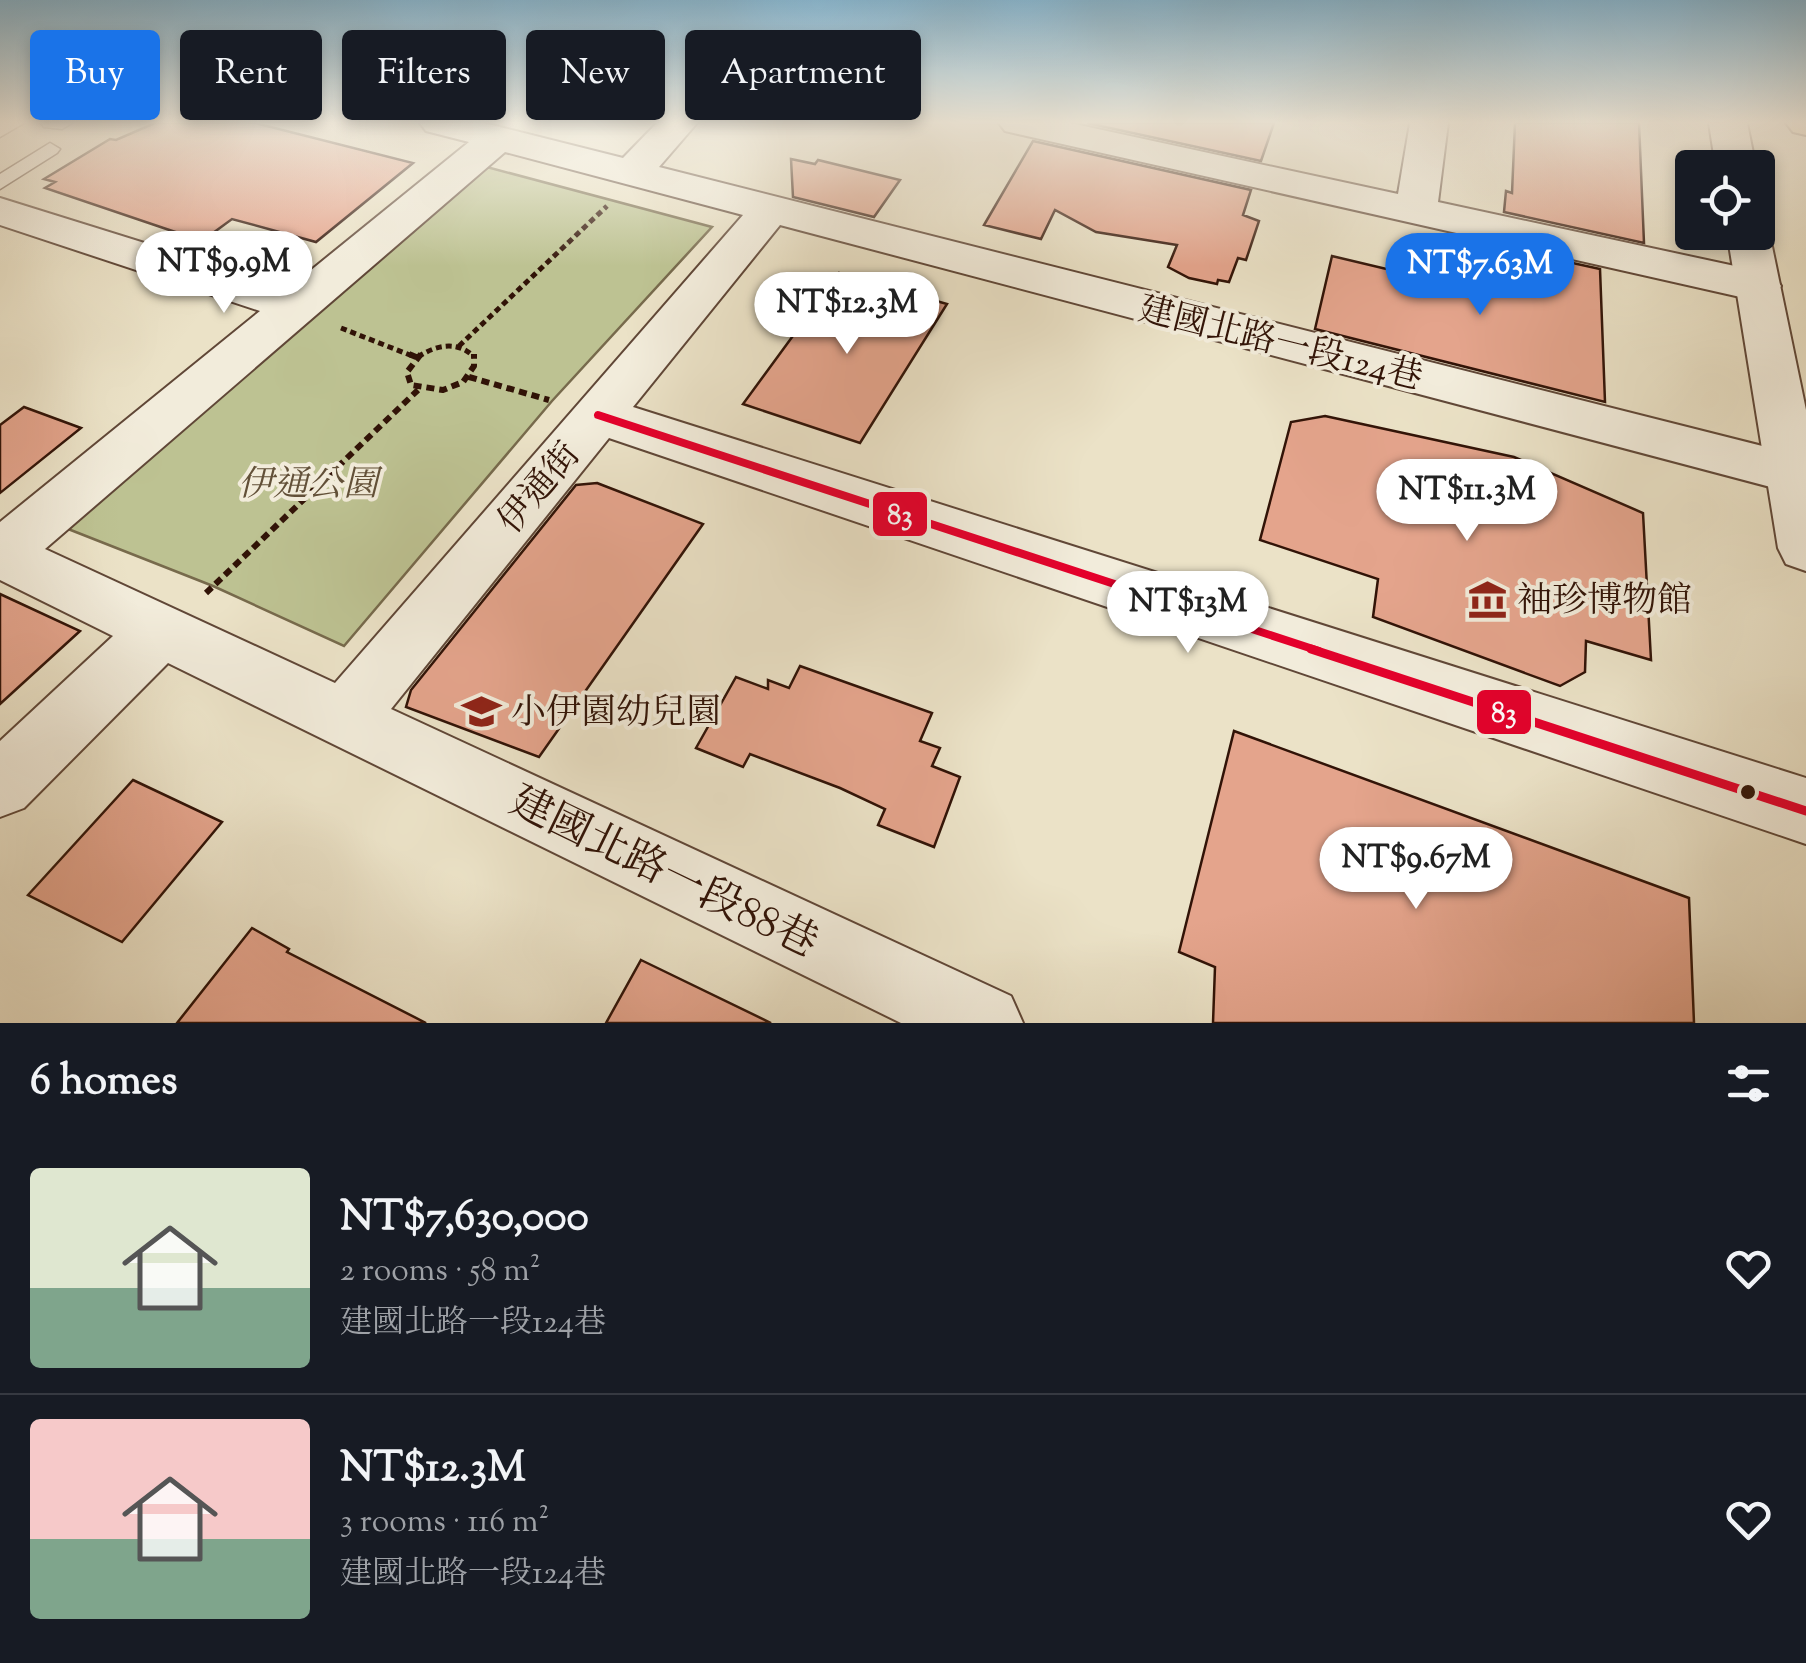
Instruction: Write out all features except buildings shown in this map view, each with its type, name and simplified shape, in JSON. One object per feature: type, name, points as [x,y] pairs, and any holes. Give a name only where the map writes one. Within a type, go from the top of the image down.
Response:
[{"type":"street","points":[[0,554],[317,316],[465,171]]},
{"type":"street","points":[[579,171],[621,188],[769,210]]},
{"type":"street","points":[[621,188],[636,171]]},
{"type":"street","points":[[1239,171],[1758,286]]},
{"type":"street","points":[[1416,209],[1422,171]]},
{"type":"street","name":"伊通街","points":[[346,717],[575,408],[769,210]]},
{"type":"street","name":"建國北路一段124巷","points":[[769,210],[1793,473]]},
{"type":"street","points":[[0,211],[317,316]]},
{"type":"street","points":[[1751,250],[1806,548]]},
{"type":"street","points":[[575,408],[1806,812]]},
{"type":"street","points":[[0,554],[181,614],[346,717]]},
{"type":"street","points":[[0,785],[181,614]]},
{"type":"street","name":"建國北路一段88巷","points":[[346,717],[984,1023]]},
{"type":"path","points":[[459,346],[621,188]]},
{"type":"path","points":[[317,316],[416,357]]},
{"type":"path","points":[[181,614],[418,390],[450,389],[469,377],[474,370],[474,354],[459,346],[437,347],[416,357],[407,379],[418,390]]},
{"type":"path","points":[[469,377],[575,408]]},
{"type":"green space","name":"伊通公園","points":[[477,171],[501,171],[712,227],[552,401],[344,646],[213,586],[58,525]]},
{"type":"transit line","name":"83","points":[[598,415],[1806,811]]},
{"type":"place","name":"袖珍博物館","points":[[1487,599]]},
{"type":"place","name":"小伊園幼兒園","points":[[481,711]]}]
